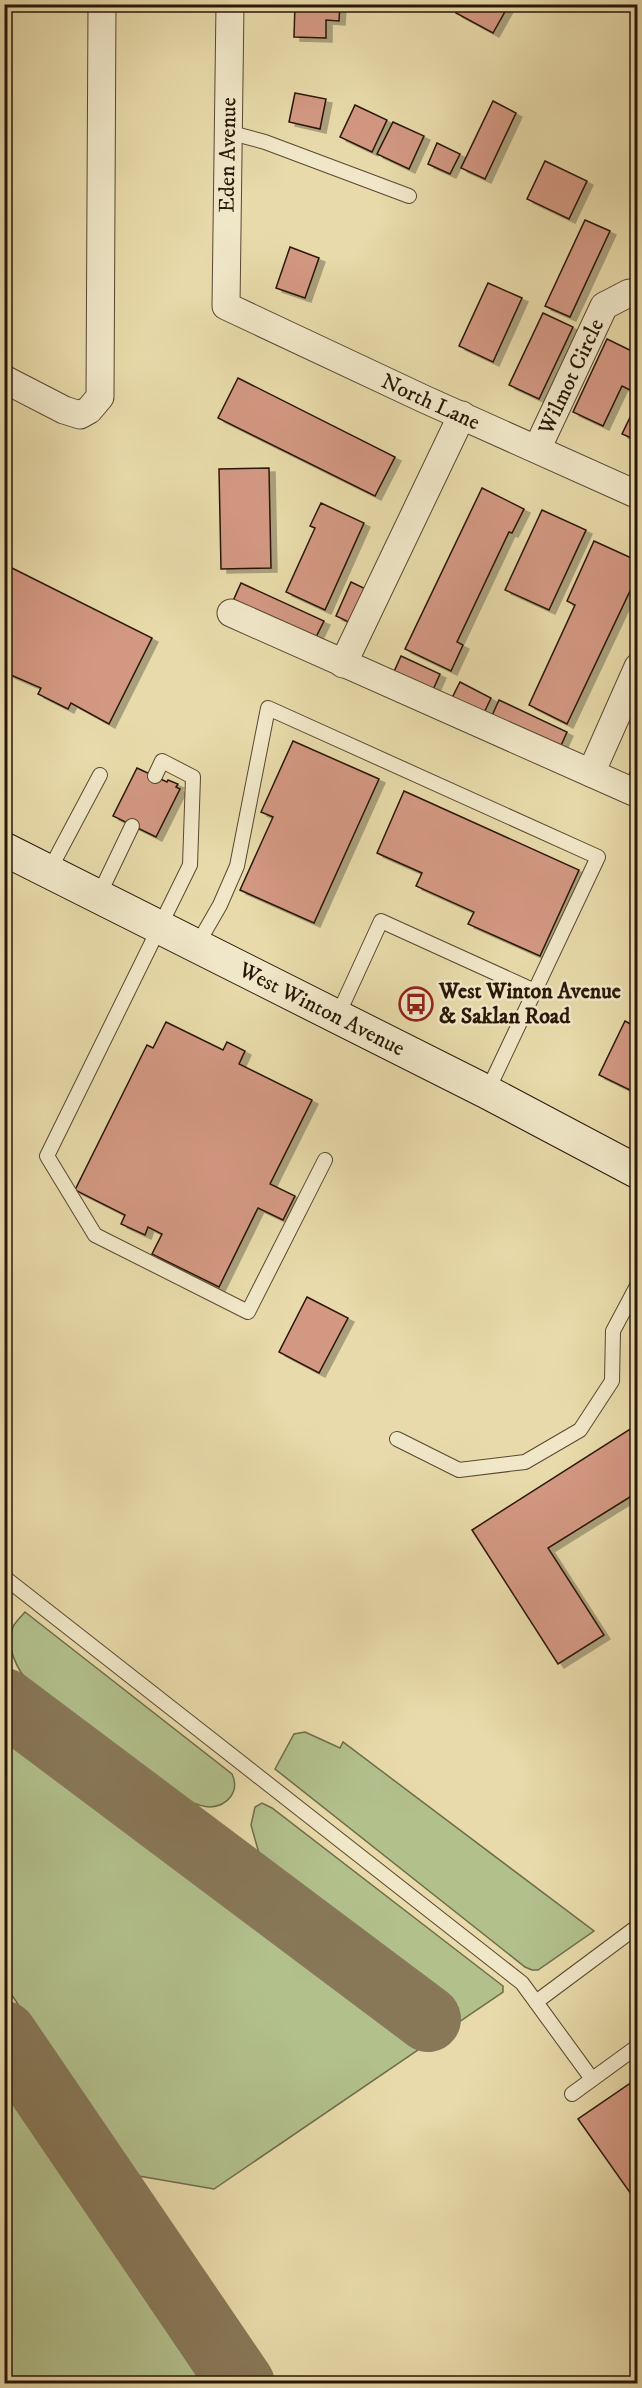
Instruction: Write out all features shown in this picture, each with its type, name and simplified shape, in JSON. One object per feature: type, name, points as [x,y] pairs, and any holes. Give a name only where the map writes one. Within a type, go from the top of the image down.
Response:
[{"type":"main road","name":"West Winton Avenue","points":[[4,849],[487,1092],[638,1172]]},
{"type":"street","points":[[4,379],[64,410],[80,414],[89,410],[100,397],[102,4]]},
{"type":"street","name":"Eden Avenue","points":[[226,306],[230,4]]},
{"type":"street","name":"Wilmot Circle","points":[[537,449],[604,306],[629,293],[638,297]]},
{"type":"street","name":"North Lane","points":[[226,306],[638,495]]},
{"type":"street","points":[[343,664],[462,415]]},
{"type":"street","points":[[231,613],[638,794]]},
{"type":"street","points":[[591,773],[638,667]]},
{"type":"lane","points":[[228,132],[265,142],[409,196]]},
{"type":"lane","points":[[198,945],[220,905],[237,866],[268,708],[598,857],[487,1092]]},
{"type":"lane","points":[[155,776],[162,761],[193,777],[190,865],[47,1156],[95,1235],[248,1312],[325,1160]]},
{"type":"lane","points":[[49,872],[100,775]]},
{"type":"lane","points":[[98,897],[132,826]]},
{"type":"lane","points":[[337,1017],[381,921],[535,991]]},
{"type":"lane","points":[[397,1439],[459,1470],[525,1462],[580,1430],[612,1381],[612,1331],[638,1284]]},
{"type":"lane","points":[[4,1577],[522,1983],[592,2079]]},
{"type":"lane","points":[[536,2002],[638,1926]]},
{"type":"lane","points":[[572,2094],[638,2046]]},
{"type":"green space","points":[[25,1612],[232,1774],[233,1792],[227,1801],[210,1807],[182,1798],[30,1684],[17,1665],[10,1642],[13,1627]]},
{"type":"green space","points":[[305,1732],[340,1748],[343,1742],[594,1931],[538,1970],[525,1967],[275,1769],[294,1734]]},
{"type":"green space","points":[[5,1734],[409,2040],[458,2008],[260,1857],[251,1825],[255,1807],[262,1803],[272,1808],[503,1986],[503,1992],[214,2189],[133,2175],[5,1985]]},
{"type":"green space","points":[[5,2092],[202,2383],[5,2383]]},
{"type":"building","points":[[295,4],[340,4],[339,21],[326,20],[326,38],[294,37]]},
{"type":"building","points":[[461,4],[500,4],[507,8],[493,33],[456,13]]},
{"type":"building","points":[[295,93],[326,99],[320,129],[289,122]]},
{"type":"building","points":[[493,101],[516,113],[485,179],[461,168]]},
{"type":"building","points":[[355,105],[387,120],[372,152],[340,137]]},
{"type":"building","points":[[393,122],[424,136],[409,169],[377,154]]},
{"type":"building","points":[[437,143],[460,154],[450,174],[428,164]]},
{"type":"building","points":[[545,161],[587,181],[569,219],[527,199]]},
{"type":"building","points":[[585,220],[610,231],[570,317],[545,306]]},
{"type":"building","points":[[290,247],[319,258],[305,298],[276,288]]},
{"type":"building","points":[[488,283],[522,298],[493,362],[459,346]]},
{"type":"building","points":[[543,313],[573,327],[539,399],[509,385]]},
{"type":"building","points":[[607,339],[638,354],[638,373],[630,390],[622,386],[603,426],[573,412]]},
{"type":"building","points":[[238,378],[395,457],[375,496],[218,418]]},
{"type":"building","points":[[638,401],[638,441],[622,434]]},
{"type":"building","points":[[269,468],[271,568],[221,569],[219,469]]},
{"type":"building","points":[[482,488],[524,509],[512,533],[509,532],[457,642],[463,645],[451,671],[405,649]]},
{"type":"building","points":[[321,503],[364,523],[325,610],[286,592],[315,528],[310,526]]},
{"type":"building","points":[[542,510],[586,530],[549,610],[505,590]]},
{"type":"building","points":[[594,541],[638,561],[638,574],[567,724],[529,705],[575,605],[567,601]]},
{"type":"building","points":[[4,564],[152,638],[109,724],[71,703],[68,709],[38,694],[41,688],[4,672]]},
{"type":"building","points":[[351,582],[368,590],[353,624],[336,616]]},
{"type":"building","points":[[241,583],[324,621],[315,639],[233,601]]},
{"type":"building","points":[[401,656],[440,674],[432,692],[393,674]]},
{"type":"building","points":[[460,682],[491,698],[483,715],[451,700]]},
{"type":"building","points":[[499,700],[567,732],[559,750],[491,718]]},
{"type":"building","points":[[293,741],[379,779],[314,923],[240,890],[273,817],[261,812]]},
{"type":"building","points":[[634,763],[638,764],[638,785],[627,780]]},
{"type":"building","points":[[137,768],[167,782],[168,780],[178,784],[176,787],[180,789],[156,837],[113,816]]},
{"type":"building","points":[[404,791],[579,870],[540,956],[468,924],[474,912],[416,886],[422,873],[377,853]]},
{"type":"building","points":[[625,1021],[638,1028],[638,1085],[634,1092],[599,1075]]},
{"type":"building","points":[[166,1022],[223,1050],[227,1042],[245,1051],[239,1064],[312,1100],[270,1184],[295,1196],[283,1220],[258,1208],[219,1287],[152,1254],[162,1234],[148,1227],[145,1235],[121,1224],[125,1215],[75,1190],[147,1045],[153,1048]]},
{"type":"building","points":[[307,1297],[348,1318],[319,1373],[279,1352]]},
{"type":"building","points":[[638,1424],[638,1492],[548,1548],[604,1635],[558,1664],[472,1530]]},
{"type":"building","points":[[638,2078],[638,2204],[578,2119]]},
{"type":"taxiway","points":[[4,1701],[428,2019]]},
{"type":"taxiway","points":[[4,2034],[242,2384]]},
{"type":"place","name":"West Winton Avenue & Saklan Road","points":[[416,1004]]}]
